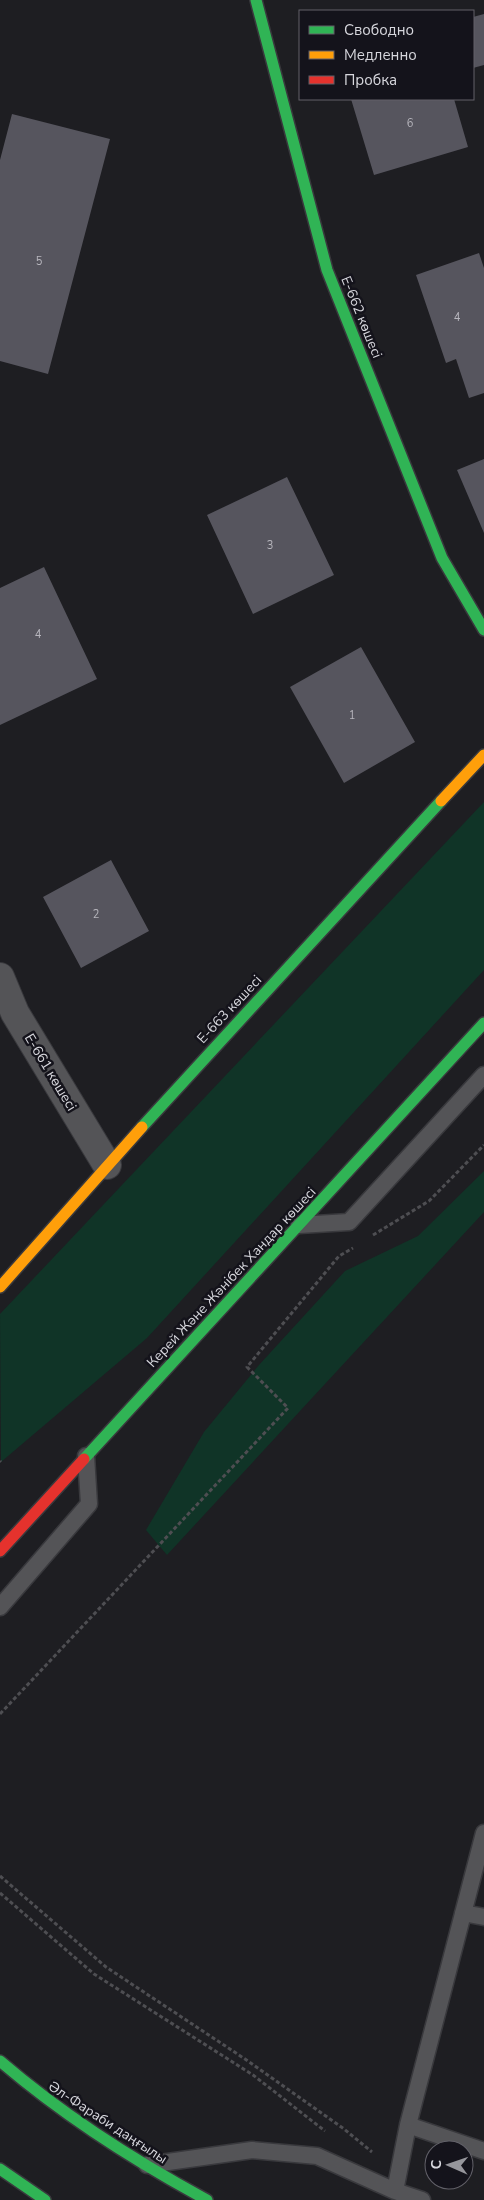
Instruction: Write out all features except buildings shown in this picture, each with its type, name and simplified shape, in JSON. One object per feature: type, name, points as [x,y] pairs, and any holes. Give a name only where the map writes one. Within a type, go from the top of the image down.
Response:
[{"type":"street","name":"Е-662 көшесі","points":[[256,0],[327,270],[442,558],[484,630]]},
{"type":"street","name":"Е-663 көшесі","points":[[0,1287],[107,1165],[484,755]]},
{"type":"street","name":"Е-661 көшесі","points":[[0,977],[15,1013],[107,1165]]},
{"type":"street","name":"Керей Және Жәнібек Хандар көшесі","points":[[0,1551],[484,1023]]},
{"type":"street","name":"Әл-Фараби даңғылы","points":[[0,2061],[37,2094],[143,2166],[207,2200]]},
{"type":"street","points":[[0,2169],[45,2200]]},
{"type":"lane","points":[[299,1224],[349,1222],[484,1074]]},
{"type":"lane","points":[[0,1606],[89,1504],[86,1456]]},
{"type":"lane","points":[[396,2184],[408,2124],[484,1833]]},
{"type":"lane","points":[[463,1913],[484,1917]]},
{"type":"lane","points":[[408,2124],[484,2151]]},
{"type":"lane","points":[[143,2166],[252,2150],[317,2156],[396,2184],[422,2200]]},
{"type":"path","points":[[372,1236],[429,1201],[484,1145]]},
{"type":"path","points":[[0,1714],[288,1408],[247,1367],[339,1256],[355,1246]]},
{"type":"path","points":[[0,1876],[106,1967],[245,2059],[344,2129],[367,2147],[396,2184]]},
{"type":"path","points":[[0,1893],[94,1974],[253,2075],[330,2134]]},
{"type":"green space","points":[[484,802],[484,970],[147,1338],[1,1462],[0,1314]]},
{"type":"green space","points":[[484,1171],[484,1212],[167,1555],[146,1530],[204,1432],[259,1365],[345,1271],[418,1236]]},
{"type":"traffic: fast","points":[[256,0],[327,270],[442,558],[484,630]]},
{"type":"traffic: fast","points":[[142,1127],[441,801]]},
{"type":"traffic: fast","points":[[84,1459],[484,1023]]},
{"type":"traffic: fast","points":[[0,2061],[74,2119],[152,2169],[207,2200]]},
{"type":"traffic: fast","points":[[0,2169],[45,2200]]},
{"type":"traffic: slow","points":[[441,801],[484,755]]},
{"type":"traffic: slow","points":[[0,1287],[142,1127]]},
{"type":"traffic: jam","points":[[0,1551],[84,1459]]}]
